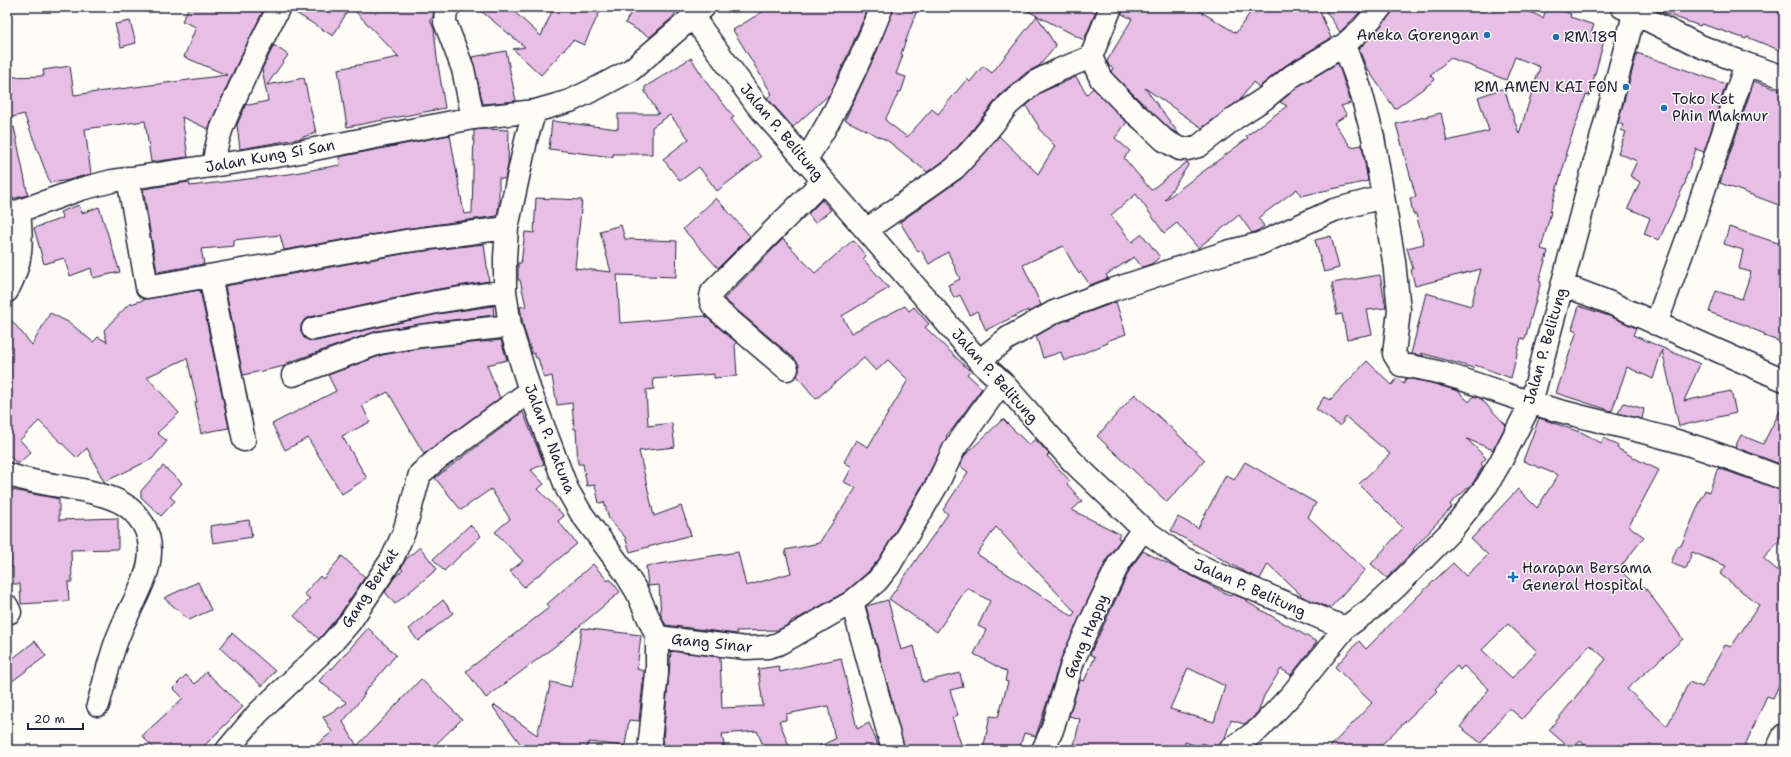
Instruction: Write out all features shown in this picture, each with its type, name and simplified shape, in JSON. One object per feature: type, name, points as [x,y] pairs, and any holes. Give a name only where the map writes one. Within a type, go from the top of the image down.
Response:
[{"type":"street","points":[[214,166],[214,152],[218,137],[248,68],[279,7]]},
{"type":"street","points":[[449,7],[446,10],[445,22],[463,69],[473,118]]},
{"type":"street","points":[[810,152],[832,118],[866,48],[882,7]]},
{"type":"street","points":[[866,230],[955,168],[978,143],[1008,105],[1035,82],[1091,57],[1111,7]]},
{"type":"street","points":[[1091,57],[1101,79],[1164,140],[1180,149],[1200,146],[1236,118],[1264,99],[1292,76],[1344,45],[1363,28],[1381,7]]},
{"type":"street","points":[[1630,9],[1700,46],[1784,77]]},
{"type":"street","name":"Jalan P. Belitung","points":[[698,12],[757,105],[810,152],[823,181],[934,308],[986,355],[1002,382],[1072,461],[1143,529],[1183,558],[1217,574],[1345,628],[1375,606],[1396,588],[1450,532],[1487,485],[1531,403],[1562,285],[1630,9]]},
{"type":"street","name":"Jalan Kung Si San","points":[[13,212],[81,189],[128,178],[289,154],[473,118],[535,111],[570,101],[631,70],[698,12]]},
{"type":"street","points":[[1344,45],[1360,88],[1369,123],[1383,197],[1394,261],[1399,310],[1394,354],[1401,365],[1423,368],[1481,385],[1531,403],[1670,439],[1736,460],[1784,479]]},
{"type":"street","points":[[1656,324],[1694,220],[1746,64]]},
{"type":"street","name":"Jalan P. Natuna","points":[[535,111],[526,143],[507,228],[505,291],[510,326],[530,391],[567,489],[581,513],[624,571],[636,592],[657,637],[657,674],[649,750]]},
{"type":"street","points":[[128,178],[147,287],[406,241],[507,228]]},
{"type":"street","points":[[786,369],[715,308],[711,304],[710,297],[712,292],[823,181]]},
{"type":"street","points":[[986,355],[1008,338],[1054,312],[1112,290],[1227,252],[1259,244],[1334,210],[1383,197]]},
{"type":"street","points":[[7,291],[21,258],[21,236],[13,212]]},
{"type":"street","points":[[210,276],[244,440]]},
{"type":"street","points":[[1562,285],[1784,380]]},
{"type":"street","points":[[313,329],[436,302],[505,291]]},
{"type":"street","points":[[293,375],[379,342],[510,326]]},
{"type":"street","name":"Gang Sinar","points":[[657,637],[746,648],[768,647],[778,644],[793,636],[852,602],[877,581],[889,566],[937,485],[954,449],[1002,382]]},
{"type":"street","name":"Gang Berkat","points":[[227,750],[258,714],[330,645],[350,622],[392,559],[404,532],[420,474],[436,460],[530,391]]},
{"type":"street","points":[[7,474],[18,478],[87,491],[127,504],[137,515],[145,528],[150,544],[150,561],[146,575],[119,633],[98,705]]},
{"type":"street","name":"Gang Happy","points":[[1043,750],[1052,730],[1073,661],[1090,623],[1119,563],[1143,529]]},
{"type":"street","points":[[852,602],[893,750]]},
{"type":"street","points":[[1230,750],[1259,729],[1292,694],[1345,628]]},
{"type":"street","points":[[1777,750],[1784,735]]},
{"type":"building","points":[[189,7],[265,7],[235,68],[208,129],[182,117],[188,157],[151,162],[145,121],[85,129],[91,174],[50,183],[24,114],[9,118],[8,77],[44,76],[43,70],[70,66],[74,95],[227,75],[184,57],[196,27],[182,21]]},
{"type":"building","points":[[291,7],[350,7],[333,36],[291,10]]},
{"type":"building","points":[[351,7],[434,7],[433,17],[430,20],[434,29],[445,108],[347,127],[338,69],[399,57]]},
{"type":"building","points":[[476,7],[509,7],[541,36],[554,7],[602,7],[584,45],[573,40],[541,75],[513,49],[525,47]]},
{"type":"building","points":[[634,7],[679,7],[673,17],[650,37],[625,23]]},
{"type":"building","points":[[770,7],[869,7],[830,94],[793,127],[767,98],[772,94],[733,30]]},
{"type":"building","points":[[894,7],[918,7],[901,54],[903,55],[896,74],[906,77],[901,92],[899,92],[885,120],[907,137],[932,109],[938,114],[967,79],[970,82],[983,66],[992,73],[1037,16],[1056,46],[1039,66],[1027,72],[1000,95],[947,159],[927,172],[888,141],[845,120],[877,51]]},
{"type":"building","points":[[1020,7],[1098,7],[1084,40]]},
{"type":"building","points":[[1123,7],[1193,7],[1236,33],[1254,7],[1318,7],[1331,38],[1286,65],[1259,87],[1253,82],[1240,100],[1202,128],[1145,88],[1179,134],[1171,130],[1111,72],[1113,68],[1109,66],[1107,61],[1132,19],[1122,14]]},
{"type":"building","points":[[1323,7],[1365,7],[1340,32]]},
{"type":"building","points":[[1397,7],[1520,7],[1543,18],[1547,7],[1553,7],[1571,14],[1570,17],[1594,25],[1591,33],[1605,37],[1589,96],[1586,95],[1565,155],[1567,155],[1550,211],[1551,212],[1541,249],[1548,251],[1539,281],[1541,282],[1525,339],[1521,338],[1511,378],[1475,365],[1474,368],[1421,353],[1424,356],[1411,354],[1426,293],[1471,306],[1481,269],[1415,286],[1411,270],[1413,269],[1407,248],[1424,244],[1416,214],[1413,214],[1410,198],[1416,197],[1396,124],[1441,113],[1447,141],[1489,131],[1478,97],[1504,88],[1519,134],[1540,67],[1515,57],[1506,80],[1451,58],[1430,75],[1435,80],[1395,109],[1366,67],[1359,49]]},
{"type":"building","points":[[1653,7],[1784,7],[1784,52],[1747,37],[1746,39],[1701,24],[1700,26],[1661,12]]},
{"type":"building","points":[[130,21],[136,43],[121,47],[115,24]]},
{"type":"building","points":[[274,45],[288,55],[267,85],[304,78],[316,133],[303,138],[240,149],[237,125],[246,104],[249,105],[268,101],[262,69]]},
{"type":"building","points":[[506,51],[516,101],[483,104],[472,57]]},
{"type":"building","points":[[1637,53],[1726,84],[1704,152],[1696,149],[1685,180],[1686,181],[1659,240],[1644,234],[1650,218],[1628,208],[1640,182],[1630,176],[1637,161],[1618,153],[1626,132],[1621,130],[1623,125],[1618,123]]},
{"type":"building","points":[[691,58],[709,86],[734,117],[731,119],[761,157],[717,191],[699,167],[680,181],[663,159],[689,139],[670,115],[652,127],[652,154],[613,154],[613,157],[549,149],[552,121],[618,129],[618,114],[659,114],[645,92],[645,87]]},
{"type":"building","points":[[1338,63],[1351,103],[1341,106],[1347,115],[1334,123],[1351,147],[1362,145],[1368,181],[1301,196],[1297,189],[1258,218],[1264,226],[1259,230],[1252,233],[1239,215],[1198,248],[1177,223],[1164,233],[1136,194],[1111,215],[1132,242],[1142,234],[1160,257],[1151,264],[1142,267],[1134,257],[1106,275],[1108,278],[1090,285],[1081,272],[1079,274],[1063,246],[1023,265],[1041,305],[986,330],[977,311],[970,315],[960,295],[954,298],[948,285],[960,279],[948,252],[929,264],[921,250],[918,252],[900,222],[962,178],[999,136],[1038,174],[1055,146],[1038,128],[1039,127],[1026,106],[1042,92],[1076,77],[1087,94],[1093,88],[1127,122],[1115,138],[1130,151],[1124,158],[1151,190],[1187,162],[1189,164],[1165,200],[1248,138],[1246,136],[1287,106],[1280,102],[1299,86]]},
{"type":"building","points":[[1754,81],[1784,92],[1784,207],[1720,183]]},
{"type":"building","points":[[14,127],[28,195],[7,200],[7,128]]},
{"type":"building","points":[[474,130],[509,130],[508,165],[505,179],[499,178],[499,204],[497,216],[404,229],[284,250],[280,235],[234,240],[234,246],[201,249],[204,264],[157,272],[143,189],[189,182],[190,186],[289,174],[340,165],[339,157],[450,135],[464,214],[472,213]]},
{"type":"building","points":[[536,198],[582,200],[575,268],[611,272],[600,231],[621,225],[625,239],[677,241],[676,277],[617,275],[620,323],[705,316],[737,343],[735,345],[737,376],[714,378],[714,374],[653,379],[654,389],[646,390],[648,426],[672,423],[675,447],[639,451],[654,516],[681,506],[691,535],[630,552],[625,537],[609,519],[604,502],[599,503],[595,485],[587,486],[583,464],[578,464],[576,429],[574,429],[572,403],[557,405],[552,376],[544,378],[538,358],[536,358],[534,353],[532,354],[524,329],[520,307],[526,306],[520,280],[518,280],[518,263],[521,263],[525,232],[534,233]]},
{"type":"building","points":[[716,198],[750,236],[718,268],[683,229]]},
{"type":"building","points":[[822,200],[831,210],[815,223],[808,214]]},
{"type":"building","points":[[79,205],[82,213],[99,207],[120,272],[93,278],[91,268],[70,276],[64,258],[44,264],[34,228],[63,218],[60,212]]},
{"type":"building","points":[[1729,227],[1784,245],[1784,343],[1764,336],[1765,334],[1750,327],[1709,312],[1716,291],[1742,299],[1751,272],[1739,269],[1743,250],[1724,244]]},
{"type":"building","points":[[1331,236],[1339,268],[1324,272],[1315,240]]},
{"type":"building","points":[[783,239],[815,273],[853,240],[866,256],[863,259],[889,288],[842,316],[851,333],[905,306],[909,311],[914,307],[929,324],[925,327],[970,371],[967,374],[982,388],[946,436],[947,437],[926,479],[879,559],[868,572],[845,592],[791,621],[791,623],[778,630],[736,631],[737,634],[666,625],[661,616],[659,585],[648,586],[646,566],[738,552],[746,586],[791,573],[785,550],[819,543],[856,488],[844,482],[852,467],[844,462],[856,440],[868,447],[908,380],[888,360],[876,371],[864,358],[816,399],[797,376],[799,365],[795,359],[724,299]]},
{"type":"building","points":[[484,244],[489,281],[433,290],[310,317],[304,320],[301,325],[301,331],[304,338],[310,341],[316,341],[438,314],[493,306],[494,315],[377,331],[287,363],[285,366],[243,375],[225,286],[408,253]]},
{"type":"building","points":[[1380,275],[1386,308],[1367,310],[1372,334],[1347,339],[1342,314],[1337,315],[1332,283]]},
{"type":"building","points":[[200,290],[229,428],[201,434],[195,402],[197,402],[187,358],[147,377],[179,413],[157,433],[167,441],[152,459],[104,482],[87,448],[77,458],[39,421],[20,440],[31,452],[18,464],[7,454],[7,315],[32,345],[50,313],[70,323],[93,342],[98,337],[107,342],[104,330],[128,305],[146,299]]},
{"type":"building","points":[[1116,302],[1126,334],[1064,361],[1061,352],[1043,358],[1036,336],[1059,323]]},
{"type":"building","points":[[1579,306],[1612,317],[1636,328],[1633,335],[1700,364],[1684,401],[1731,391],[1736,413],[1679,426],[1662,350],[1653,379],[1627,367],[1612,411],[1556,393],[1577,331],[1572,329]]},
{"type":"building","points":[[501,340],[507,360],[487,365],[500,398],[424,454],[388,392],[362,405],[370,422],[342,436],[367,478],[342,494],[308,438],[285,450],[272,424],[336,391],[328,375],[382,355],[423,348]]},
{"type":"building","points":[[1367,361],[1392,385],[1397,378],[1404,384],[1406,378],[1431,383],[1458,391],[1469,402],[1474,396],[1480,398],[1506,425],[1493,450],[1467,439],[1486,458],[1481,464],[1483,466],[1473,483],[1450,504],[1452,507],[1387,578],[1371,564],[1403,528],[1359,484],[1390,454],[1346,417],[1340,426],[1316,409],[1324,397],[1330,400]]},
{"type":"building","points":[[1135,394],[1205,460],[1167,502],[1097,436]]},
{"type":"building","points":[[1624,403],[1644,409],[1642,419],[1618,413]]},
{"type":"building","points":[[1784,403],[1784,453],[1780,464],[1735,447],[1741,435],[1763,444]]},
{"type":"building","points":[[523,412],[544,464],[531,470],[544,484],[538,489],[564,516],[558,521],[577,544],[524,587],[510,571],[523,561],[495,532],[510,519],[491,489],[461,510],[435,478]]},
{"type":"building","points":[[1539,418],[1583,433],[1601,443],[1604,438],[1618,446],[1617,448],[1659,470],[1629,526],[1644,537],[1619,569],[1640,590],[1644,586],[1683,639],[1627,689],[1667,726],[1689,682],[1702,687],[1725,645],[1731,647],[1759,605],[1720,574],[1726,566],[1692,552],[1686,569],[1671,563],[1678,545],[1681,546],[1705,490],[1709,492],[1718,468],[1784,491],[1784,536],[1763,558],[1784,576],[1784,675],[1773,698],[1767,696],[1743,750],[1591,750],[1580,741],[1572,750],[1549,730],[1606,659],[1590,645],[1522,719],[1509,708],[1481,743],[1460,727],[1489,689],[1464,666],[1460,670],[1457,666],[1435,689],[1437,691],[1376,750],[1327,750],[1372,703],[1335,667],[1359,641],[1366,649],[1453,563],[1466,576],[1488,555],[1471,539],[1518,489],[1537,508],[1558,475],[1523,461]],"holes":[[[1508,624],[1537,651],[1512,678],[1482,650]]]},
{"type":"building","points":[[1003,419],[1029,445],[1035,439],[1049,454],[1047,456],[1070,481],[1067,484],[1082,501],[1072,510],[1120,534],[1118,538],[1121,539],[1108,557],[1062,656],[1036,736],[1024,733],[1019,750],[983,750],[990,716],[998,717],[1008,682],[1005,681],[1007,672],[974,654],[986,630],[978,626],[990,601],[967,588],[937,632],[889,599],[948,514],[943,510],[968,472],[960,466],[965,455]],"holes":[[[996,527],[1075,612],[1072,616],[977,554]]]},
{"type":"building","points":[[1245,462],[1316,503],[1308,517],[1365,570],[1330,608],[1303,597],[1268,564],[1260,579],[1171,531],[1178,517],[1198,528],[1226,475],[1234,480]]},
{"type":"building","points":[[163,466],[182,483],[170,497],[175,501],[161,516],[141,497],[141,491]]},
{"type":"building","points":[[7,489],[59,499],[59,520],[118,518],[118,549],[71,550],[72,582],[68,582],[69,601],[21,604],[20,584],[13,584],[13,567],[10,567],[10,550],[7,551]]},
{"type":"building","points":[[249,520],[252,537],[213,543],[210,526]]},
{"type":"building","points":[[470,525],[481,536],[444,571],[433,559]]},
{"type":"building","points":[[420,547],[437,569],[395,604],[385,592],[394,578],[403,570],[401,568],[406,559]]},
{"type":"building","points":[[1143,551],[1231,596],[1232,594],[1248,600],[1247,602],[1317,642],[1291,675],[1281,669],[1264,696],[1259,710],[1251,720],[1244,724],[1231,720],[1225,738],[1219,745],[1218,749],[1201,743],[1200,747],[1185,742],[1183,750],[1073,750],[1080,719],[1069,716],[1080,680],[1084,681],[1095,657],[1090,654],[1130,569]],"holes":[[[1188,668],[1225,686],[1214,722],[1170,709]]]},
{"type":"building","points":[[342,556],[365,577],[340,614],[319,639],[294,616],[310,599],[304,594],[320,576],[323,579]]},
{"type":"building","points":[[593,564],[608,581],[610,579],[620,592],[562,641],[486,698],[466,671],[550,607],[547,604]]},
{"type":"building","points":[[198,582],[211,610],[189,620],[164,598]]},
{"type":"building","points":[[443,600],[453,613],[418,641],[409,629]]},
{"type":"building","points":[[888,600],[901,650],[914,646],[923,682],[960,673],[963,687],[950,690],[958,715],[952,717],[963,750],[905,750],[866,606]]},
{"type":"building","points":[[368,628],[396,655],[363,694],[365,694],[343,722],[357,746],[421,679],[462,719],[430,750],[310,750],[332,732],[323,717],[347,703],[319,681],[330,668],[332,669]]},
{"type":"building","points":[[582,628],[641,635],[637,669],[644,672],[639,721],[629,720],[625,746],[589,742],[585,750],[525,750],[493,707],[495,705],[537,735],[551,682],[571,687]]},
{"type":"building","points":[[232,633],[275,671],[262,686],[220,648]]},
{"type":"building","points":[[35,641],[46,656],[7,685],[7,663]]},
{"type":"building","points":[[671,651],[720,657],[722,708],[763,706],[758,669],[779,666],[780,672],[841,658],[857,729],[869,723],[880,750],[811,750],[835,739],[828,706],[786,714],[786,720],[779,721],[791,750],[765,750],[757,731],[722,734],[725,750],[662,750]]},
{"type":"building","points":[[206,672],[243,707],[200,750],[155,750],[142,736],[183,698],[173,688],[186,675],[195,684]]},
{"type":"place","name":"Aneka Gorengan","points":[[1487,35]]},
{"type":"place","name":"RM.189","points":[[1556,37]]},
{"type":"place","name":"RM AMEN KAI FON","points":[[1626,87]]},
{"type":"place","name":"Toko Ket Phin Makmur","points":[[1664,108]]},
{"type":"place","name":"Harapan Bersama General Hospital","points":[[1513,577]]}]
